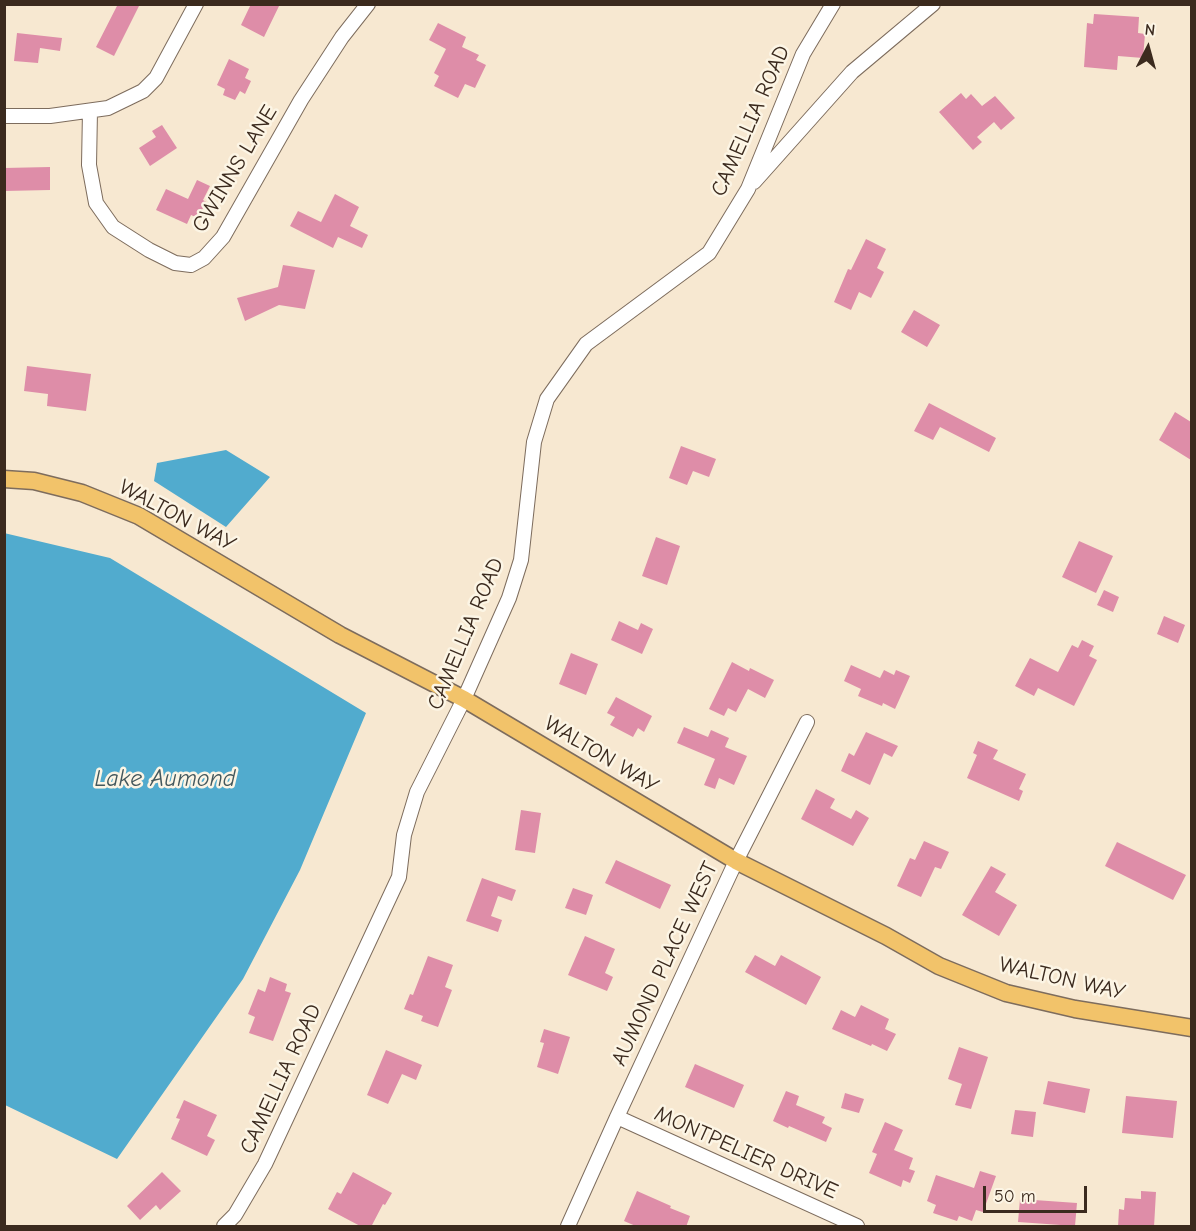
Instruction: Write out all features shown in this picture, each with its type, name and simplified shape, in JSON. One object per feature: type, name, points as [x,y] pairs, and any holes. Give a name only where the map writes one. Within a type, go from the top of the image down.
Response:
[{"type":"main road","name":"WALTON WAY","points":[[4,478],[34,481],[82,493],[139,516],[340,635],[464,699],[735,861],[886,936],[939,966],[1006,993],[1075,1009],[1191,1025]]},
{"type":"street","points":[[4,116],[50,116],[108,108],[143,91],[156,78],[196,4]]},
{"type":"street","name":"GWINNS LANE","points":[[90,111],[89,165],[96,203],[112,226],[149,250],[175,263],[191,265],[204,258],[223,237],[301,100],[342,37],[368,4]]},
{"type":"street","name":"CAMELLIA ROAD","points":[[224,1227],[235,1215],[265,1164],[399,877],[404,835],[417,792],[464,699],[509,598],[521,560],[534,442],[547,399],[586,344],[709,253],[748,189],[803,54],[833,4]]},
{"type":"street","points":[[748,189],[852,72],[933,4]]},
{"type":"street","name":"AUMOND PLACE WEST","points":[[568,1227],[616,1117],[735,861],[807,722]]},
{"type":"street","name":"MONTPELIER DRIVE","points":[[616,1117],[857,1227]]},
{"type":"water","points":[[226,450],[270,477],[226,527],[154,481],[157,463]]},
{"type":"water","name":"Lake Aumond","points":[[4,533],[110,558],[366,713],[300,870],[243,979],[117,1159],[5,1105]]},
{"type":"building","points":[[118,4],[140,4],[114,56],[96,47]]},
{"type":"building","points":[[251,4],[280,4],[264,37],[241,25]]},
{"type":"building","points":[[1094,14],[1139,17],[1138,33],[1145,34],[1143,58],[1118,56],[1117,70],[1084,67],[1087,23],[1093,24]]},
{"type":"building","points":[[438,23],[466,37],[462,47],[479,55],[476,60],[486,65],[475,88],[465,84],[458,98],[434,86],[439,76],[434,73],[446,49],[429,40]]},
{"type":"building","points":[[17,33],[62,38],[60,51],[40,48],[38,63],[14,61]]},
{"type":"building","points":[[229,59],[249,69],[245,78],[251,81],[245,94],[240,91],[235,100],[223,95],[225,89],[217,85]]},
{"type":"building","points":[[961,93],[966,99],[971,94],[982,106],[995,96],[1015,118],[1001,130],[994,122],[977,137],[982,142],[973,150],[939,112]]},
{"type":"building","points":[[162,125],[177,148],[150,166],[139,148],[156,137],[152,131]]},
{"type":"building","points":[[50,167],[50,190],[4,191],[4,168]]},
{"type":"building","points":[[197,180],[210,186],[203,200],[206,202],[198,218],[191,215],[187,224],[156,210],[166,189],[188,199]]},
{"type":"building","points":[[335,194],[359,207],[350,226],[368,235],[362,248],[338,237],[333,248],[290,226],[298,211],[321,222]]},
{"type":"building","points":[[866,239],[886,249],[877,268],[884,272],[871,298],[859,292],[851,310],[834,302],[848,269],[851,270]]},
{"type":"building","points":[[283,265],[315,270],[305,309],[279,305],[245,321],[237,298],[278,287]]},
{"type":"building","points":[[914,310],[940,325],[927,347],[901,332]]},
{"type":"building","points":[[27,366],[91,374],[86,411],[47,406],[48,394],[24,391]]},
{"type":"building","points":[[929,403],[996,438],[989,452],[940,427],[933,440],[914,431]]},
{"type":"building","points":[[1175,412],[1191,422],[1191,460],[1159,440]]},
{"type":"building","points":[[681,446],[716,459],[709,477],[693,471],[687,485],[669,478]]},
{"type":"building","points":[[656,537],[680,546],[667,585],[642,576]]},
{"type":"building","points":[[1079,541],[1113,556],[1096,593],[1062,577]]},
{"type":"building","points":[[1104,590],[1119,597],[1113,612],[1097,605]]},
{"type":"building","points":[[1164,616],[1185,625],[1178,643],[1157,634]]},
{"type":"building","points":[[619,621],[638,630],[641,623],[653,629],[642,654],[611,640]]},
{"type":"building","points":[[1082,640],[1094,646],[1089,656],[1097,660],[1074,706],[1038,688],[1034,696],[1015,686],[1030,658],[1058,672],[1072,645],[1078,648]]},
{"type":"building","points":[[571,653],[598,664],[586,695],[559,684]]},
{"type":"building","points":[[732,662],[774,680],[765,698],[748,689],[736,712],[728,708],[724,716],[709,709]]},
{"type":"building","points":[[851,665],[880,678],[884,670],[894,675],[896,670],[910,676],[895,709],[858,696],[861,689],[844,681]]},
{"type":"building","points":[[616,697],[652,716],[644,732],[638,728],[633,737],[610,725],[615,717],[607,713]]},
{"type":"building","points":[[684,727],[708,737],[711,730],[729,738],[725,747],[747,756],[734,785],[719,778],[715,789],[704,785],[715,759],[677,743]]},
{"type":"building","points":[[866,732],[898,746],[892,757],[884,753],[870,785],[841,771],[849,753],[854,756]]},
{"type":"building","points":[[978,741],[998,750],[993,759],[1026,774],[1019,789],[1023,791],[1019,801],[967,778],[977,755],[973,753]]},
{"type":"building","points":[[816,789],[835,799],[830,808],[851,819],[856,810],[869,818],[853,846],[801,819]]},
{"type":"building","points":[[521,810],[541,813],[535,853],[515,850]]},
{"type":"building","points":[[924,841],[949,852],[941,869],[935,867],[921,897],[897,886],[910,858],[915,860]]},
{"type":"building","points":[[1117,842],[1186,875],[1173,900],[1105,866]]},
{"type":"building","points":[[616,860],[671,885],[660,909],[605,883]]},
{"type":"building","points":[[991,866],[1006,874],[995,892],[1017,905],[999,936],[962,915]]},
{"type":"building","points":[[482,878],[516,890],[512,901],[498,896],[491,916],[502,920],[498,932],[466,921]]},
{"type":"building","points":[[573,888],[593,895],[586,915],[565,908]]},
{"type":"building","points":[[585,936],[615,949],[605,973],[613,977],[607,991],[568,975]]},
{"type":"building","points":[[755,955],[775,966],[781,955],[821,977],[806,1005],[745,972]]},
{"type":"building","points":[[428,956],[453,965],[445,987],[452,990],[438,1027],[421,1021],[423,1016],[404,1009],[410,994],[413,995]]},
{"type":"building","points":[[270,977],[287,984],[285,991],[291,993],[273,1041],[249,1033],[255,1017],[248,1014],[258,989],[265,992]]},
{"type":"building","points":[[861,1005],[889,1019],[885,1029],[896,1034],[887,1051],[832,1029],[841,1010],[855,1017]]},
{"type":"building","points":[[544,1029],[570,1037],[558,1074],[537,1067],[544,1043],[540,1042]]},
{"type":"building","points":[[959,1047],[988,1057],[971,1109],[955,1105],[962,1084],[948,1079]]},
{"type":"building","points":[[386,1050],[422,1065],[416,1080],[402,1074],[388,1104],[367,1095]]},
{"type":"building","points":[[695,1064],[744,1085],[734,1108],[685,1087]]},
{"type":"building","points":[[1048,1081],[1090,1089],[1085,1113],[1043,1104]]},
{"type":"building","points":[[786,1091],[799,1096],[796,1105],[825,1117],[822,1123],[832,1128],[826,1142],[773,1121]]},
{"type":"building","points":[[845,1093],[864,1099],[859,1113],[841,1108]]},
{"type":"building","points":[[1126,1096],[1177,1101],[1173,1138],[1122,1133]]},
{"type":"building","points":[[184,1100],[217,1115],[207,1136],[215,1140],[207,1156],[171,1139],[180,1119],[176,1118]]},
{"type":"building","points":[[1015,1110],[1036,1112],[1033,1137],[1011,1134]]},
{"type":"building","points":[[885,1122],[903,1130],[894,1150],[913,1158],[909,1169],[915,1171],[910,1183],[903,1180],[901,1187],[869,1173],[877,1154],[872,1152]]},
{"type":"building","points":[[980,1171],[996,1176],[983,1212],[976,1210],[972,1221],[959,1216],[957,1221],[933,1213],[936,1205],[927,1201],[936,1175],[974,1188]]},
{"type":"building","points":[[162,1172],[181,1191],[160,1210],[156,1205],[140,1220],[127,1206]]},
{"type":"building","points":[[353,1172],[392,1193],[385,1205],[383,1204],[371,1227],[362,1227],[328,1209],[337,1192],[341,1194]]},
{"type":"building","points":[[637,1191],[690,1216],[686,1227],[638,1227],[624,1221]]},
{"type":"building","points":[[1141,1191],[1156,1192],[1154,1227],[1118,1227],[1119,1209],[1124,1210],[1125,1198],[1141,1199]]},
{"type":"building","points":[[1020,1199],[1077,1203],[1075,1226],[1018,1222]]}]
